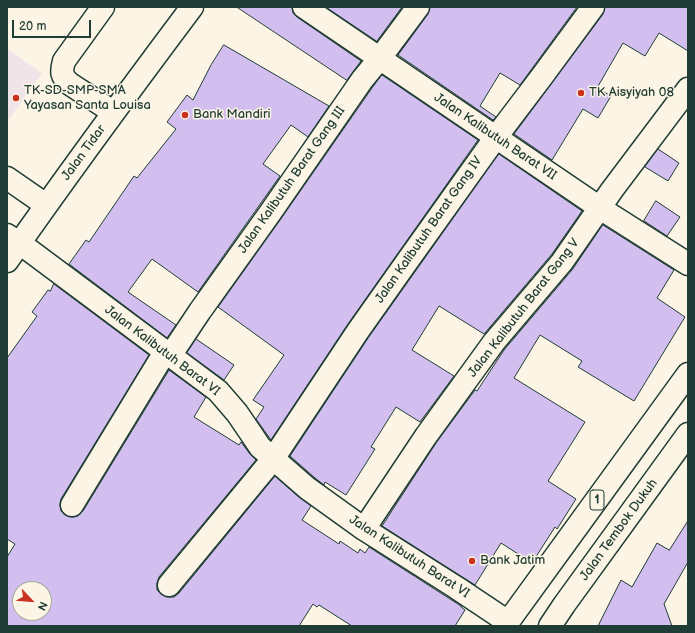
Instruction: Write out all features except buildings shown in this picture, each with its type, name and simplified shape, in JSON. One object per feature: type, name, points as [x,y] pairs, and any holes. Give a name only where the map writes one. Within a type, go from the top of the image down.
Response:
[{"type":"main road","points":[[103,7],[64,61],[62,70],[64,79],[70,84],[113,112]]},
{"type":"main road","name":"Jalan Tidar","points":[[11,247],[46,205],[113,112],[192,7]]},
{"type":"main road","name":"Jalan Kalibutuh Barat VII","points":[[304,7],[600,208],[688,264]]},
{"type":"main road","name":"Jalan Kalibutuh Barat Gang III","points":[[72,505],[168,354],[270,213],[362,80],[418,7]]},
{"type":"main road","name":"Jalan Kalibutuh Barat Gang IV","points":[[169,585],[273,459],[358,331],[496,137],[593,7]]},
{"type":"main road","name":"Jalan Kalibutuh Barat Gang V","points":[[364,529],[426,436],[494,342],[562,262],[688,89]]},
{"type":"main road","points":[[7,178],[46,205]]},
{"type":"main road","name":"Jalan Kalibutuh Barat VI","points":[[11,247],[30,250],[218,391],[237,413],[260,447],[307,488],[364,529],[457,588],[506,624]]},
{"type":"main road","name":"1","points":[[506,624],[688,374]]},
{"type":"main road","name":"Jalan Tembok Dukuh","points":[[550,626],[564,604],[688,434]]},
{"type":"shaded area","name":"TK-SD-SMP-SMA Yayasan Santa Louisa","points":[[7,49],[42,73],[7,122]]},
{"type":"place","name":"TK Aisyiyah 08","points":[[581,93]]},
{"type":"place","name":"TK-SD-SMP-SMA Yayasan Santa Louisa","points":[[16,98]]},
{"type":"place","name":"Bank Mandiri","points":[[185,115]]},
{"type":"place","name":"Bank Jatim","points":[[472,561]]}]
